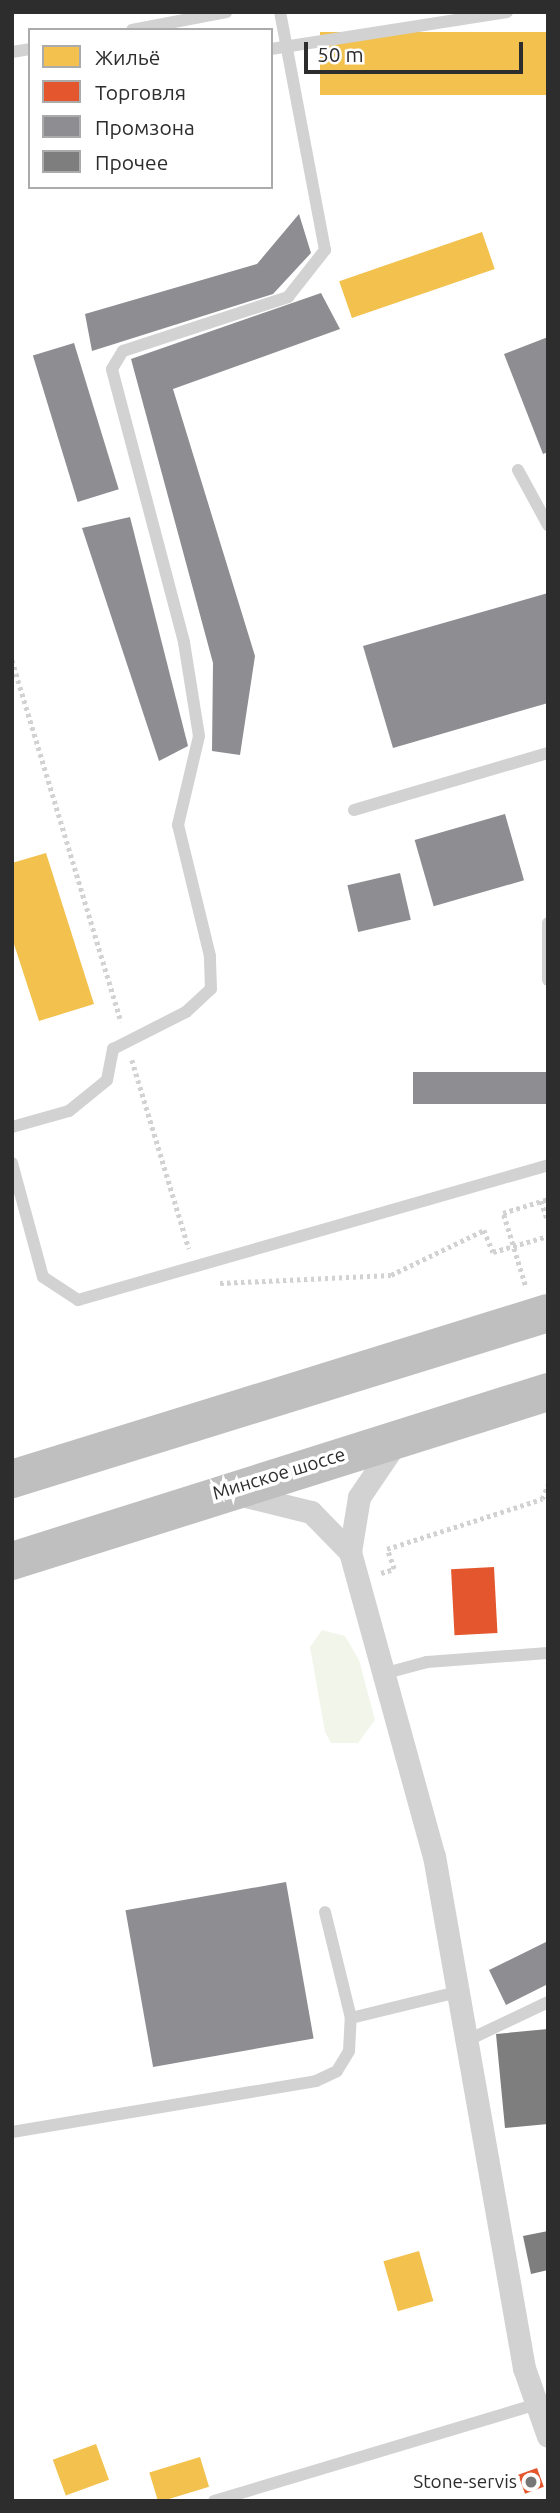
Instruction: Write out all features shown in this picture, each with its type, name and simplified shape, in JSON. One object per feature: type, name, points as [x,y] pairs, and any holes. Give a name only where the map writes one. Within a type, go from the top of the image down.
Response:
[{"type":"highway","points":[[12,1479],[547,1313]]},
{"type":"highway","name":"Минское шоссе","points":[[12,1561],[212,1495],[548,1392]]},
{"type":"highway","points":[[12,1472],[63,1462]]},
{"type":"highway","points":[[12,1587],[212,1495]]},
{"type":"street","points":[[402,1436],[359,1497],[350,1552],[386,1673],[434,1856],[535,2405],[548,2436]]},
{"type":"street","points":[[212,1495],[311,1512],[350,1552]]},
{"type":"lane","points":[[142,28],[226,12]]},
{"type":"lane","points":[[12,1126],[69,1111],[107,1080],[113,1049],[186,1012],[211,989],[210,956],[178,825],[199,736],[184,642],[112,369],[123,351],[288,297],[324,250],[280,12]]},
{"type":"lane","points":[[273,49],[507,12]]},
{"type":"lane","points":[[517,470],[548,525]]},
{"type":"lane","points":[[354,810],[548,753]]},
{"type":"lane","points":[[548,923],[548,980]]},
{"type":"lane","points":[[12,1163],[43,1277],[78,1300],[548,1165]]},
{"type":"lane","points":[[386,1673],[427,1662],[548,1653]]},
{"type":"lane","points":[[12,2132],[316,2081],[337,2071],[349,2051],[351,2018],[325,1912]]},
{"type":"lane","points":[[351,2018],[458,1992]]},
{"type":"lane","points":[[466,2041],[548,2002]]},
{"type":"lane","points":[[214,2501],[535,2405]]},
{"type":"path","points":[[12,660],[192,1257]]},
{"type":"path","points":[[503,1213],[548,1199]]},
{"type":"path","points":[[541,1201],[548,1221]]},
{"type":"path","points":[[214,1283],[391,1275],[484,1230],[493,1252],[548,1236]]},
{"type":"path","points":[[373,1575],[394,1569],[387,1549],[542,1499],[548,1485]]},
{"type":"shaded area","points":[[322,1630],[345,1636],[359,1660],[375,1720],[358,1743],[331,1743],[325,1732],[310,1647]]},
{"type":"building: Жильё","points":[[320,32],[548,32],[548,95],[320,95]]},
{"type":"building: Жильё","points":[[482,232],[495,269],[352,318],[339,281]]},
{"type":"building: Жильё","points":[[46,853],[94,1004],[39,1021],[12,938],[12,863]]},
{"type":"building: Жильё","points":[[419,2251],[433,2301],[398,2311],[383,2261]]},
{"type":"building: Жильё","points":[[96,2444],[109,2480],[66,2495],[53,2460]]},
{"type":"building: Жильё","points":[[200,2457],[209,2487],[158,2501],[149,2472]]},
{"type":"building: Торговля","points":[[494,1567],[497,1633],[455,1635],[451,1569]]},
{"type":"building: Торговля","points":[[537,2468],[544,2487],[525,2494],[518,2475]]},
{"type":"building: Промзона","points":[[299,214],[311,253],[273,294],[92,351],[85,314],[257,264]]},
{"type":"building: Промзона","points":[[321,293],[340,329],[173,389],[255,656],[240,755],[212,751],[213,663],[131,359]]},
{"type":"building: Промзона","points":[[548,337],[548,452],[543,454],[504,354]]},
{"type":"building: Промзона","points":[[74,343],[119,489],[78,502],[33,356]]},
{"type":"building: Промзона","points":[[130,517],[188,746],[159,761],[82,528]]},
{"type":"building: Промзона","points":[[548,593],[548,703],[393,748],[363,646]]},
{"type":"building: Промзона","points":[[505,814],[524,880],[434,906],[415,840]]},
{"type":"building: Промзона","points":[[400,873],[411,920],[358,932],[347,885]]},
{"type":"building: Промзона","points":[[413,1072],[548,1072],[548,1104],[413,1104]]},
{"type":"building: Промзона","points":[[286,1882],[314,2039],[153,2067],[125,1910]]},
{"type":"building: Промзона","points":[[548,1941],[548,1984],[506,2005],[489,1970]]},
{"type":"building: Прочее","points":[[548,2029],[548,2124],[505,2128],[496,2034]]},
{"type":"building: Прочее","points":[[548,2231],[548,2270],[531,2274],[523,2236]]},
{"type":"place","name":"Stone-servis","points":[[531,2482]]}]
